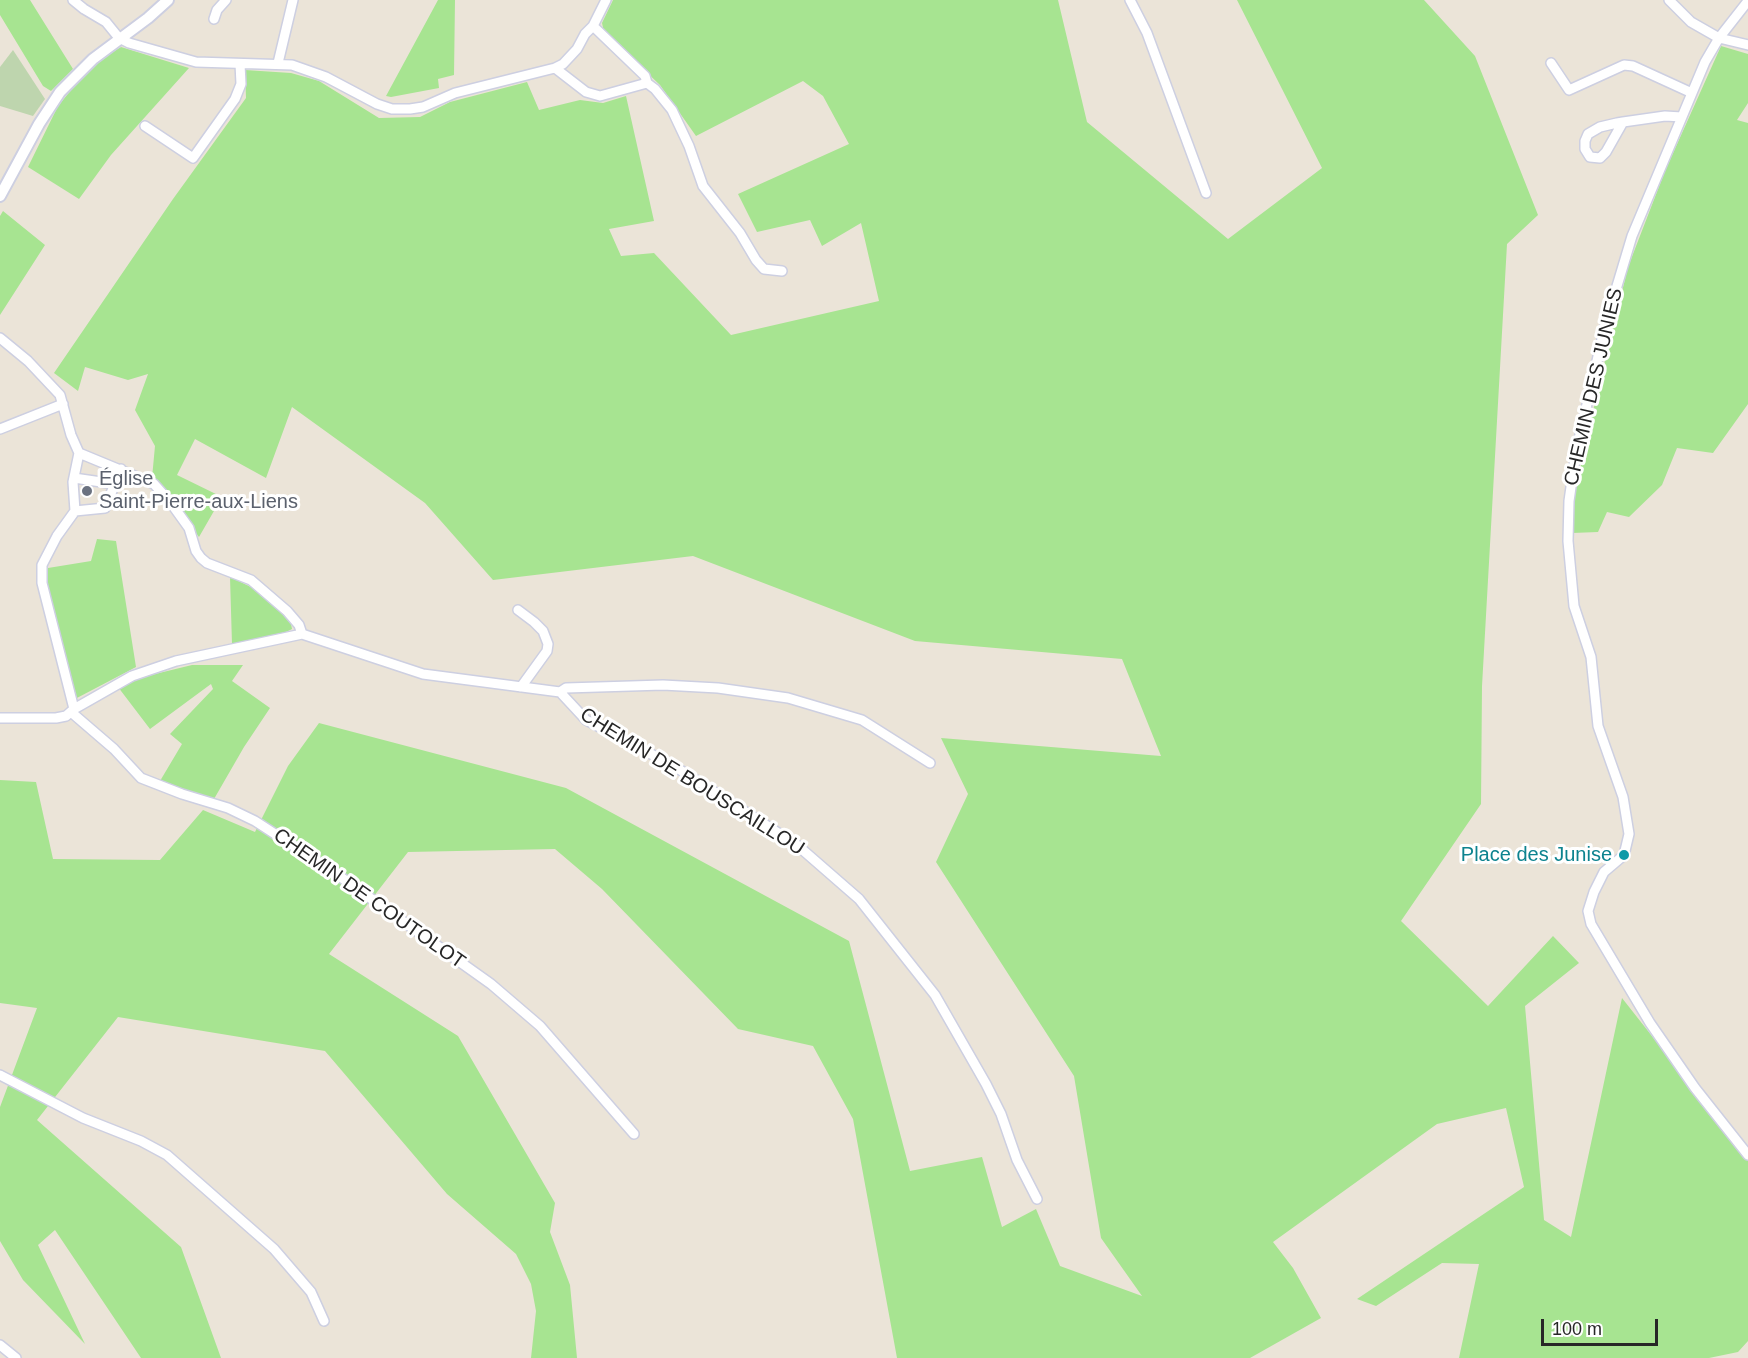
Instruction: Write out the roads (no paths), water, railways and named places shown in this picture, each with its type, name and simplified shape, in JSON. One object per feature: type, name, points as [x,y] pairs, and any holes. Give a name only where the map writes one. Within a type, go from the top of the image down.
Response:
[{"type":"street","points":[[73,0],[106,22],[119,38],[129,43],[196,62],[278,63],[309,69],[377,104],[392,109],[410,110],[455,93],[563,64],[593,26],[606,0]]},
{"type":"street","points":[[0,196],[53,101],[93,59],[168,0]]},
{"type":"street","points":[[214,19],[217,10],[226,0]]},
{"type":"street","points":[[278,63],[293,0]]},
{"type":"street","points":[[1130,0],[1147,33],[1206,193]]},
{"type":"street","points":[[1669,0],[1691,22],[1719,38],[1748,45]]},
{"type":"street","name":"CHEMIN DES JUNIES","points":[[1748,2],[1719,38],[1705,62],[1632,236],[1605,326],[1576,452],[1569,501],[1568,541],[1574,606],[1591,657],[1598,726],[1623,797],[1629,834],[1624,855],[1604,872],[1594,892],[1588,910],[1591,924],[1650,1023],[1695,1088],[1748,1155]]},
{"type":"street","points":[[593,26],[645,76],[646,83]]},
{"type":"street","points":[[1551,63],[1569,90],[1624,65],[1633,66],[1692,93]]},
{"type":"street","points":[[145,126],[193,158],[236,99],[241,84],[240,64]]},
{"type":"street","points":[[555,68],[586,92],[600,96],[646,83],[656,89],[672,110],[689,146],[703,186],[740,233],[756,260],[765,269],[782,271]]},
{"type":"street","points":[[1623,122],[1606,152],[1600,158],[1590,157],[1585,149],[1588,134],[1600,127],[1623,122],[1665,116],[1682,117]]},
{"type":"street","points":[[0,338],[28,361],[60,395],[71,435],[79,453],[74,478],[75,511],[57,536],[42,565],[42,583],[72,711]]},
{"type":"street","points":[[0,429],[63,404]]},
{"type":"street","points":[[79,453],[154,484],[189,528],[196,551],[201,558],[207,563],[251,580],[287,611],[299,625],[302,634]]},
{"type":"street","points":[[75,511],[105,508],[121,469]]},
{"type":"street","points":[[74,478],[115,484]]},
{"type":"street","points":[[518,610],[543,632],[548,644],[547,651],[521,687]]},
{"type":"street","points":[[0,718],[66,716],[132,676],[176,661],[302,634],[423,674],[521,687],[560,692],[566,688],[663,685],[718,688],[788,698],[862,720],[930,763]]},
{"type":"street","name":"CHEMIN DE BOUSCAILLOU","points":[[560,692],[586,720],[674,766],[797,845],[860,899],[935,995],[986,1084],[1017,1160],[1036,1199]]},
{"type":"street","name":"CHEMIN DE COUTOLOT","points":[[72,711],[114,749],[141,778],[228,808],[255,821],[335,873],[491,984],[540,1026],[634,1134]]},
{"type":"street","points":[[0,1075],[84,1118],[141,1141],[167,1155],[274,1250],[311,1292],[324,1322]]},
{"type":"street","points":[[0,1345],[16,1358]]},
{"type":"place","name":"Église Saint-Pierre-aux-Liens","points":[[87,491]]},
{"type":"place","name":"Place des Junise","points":[[1624,855]]}]
